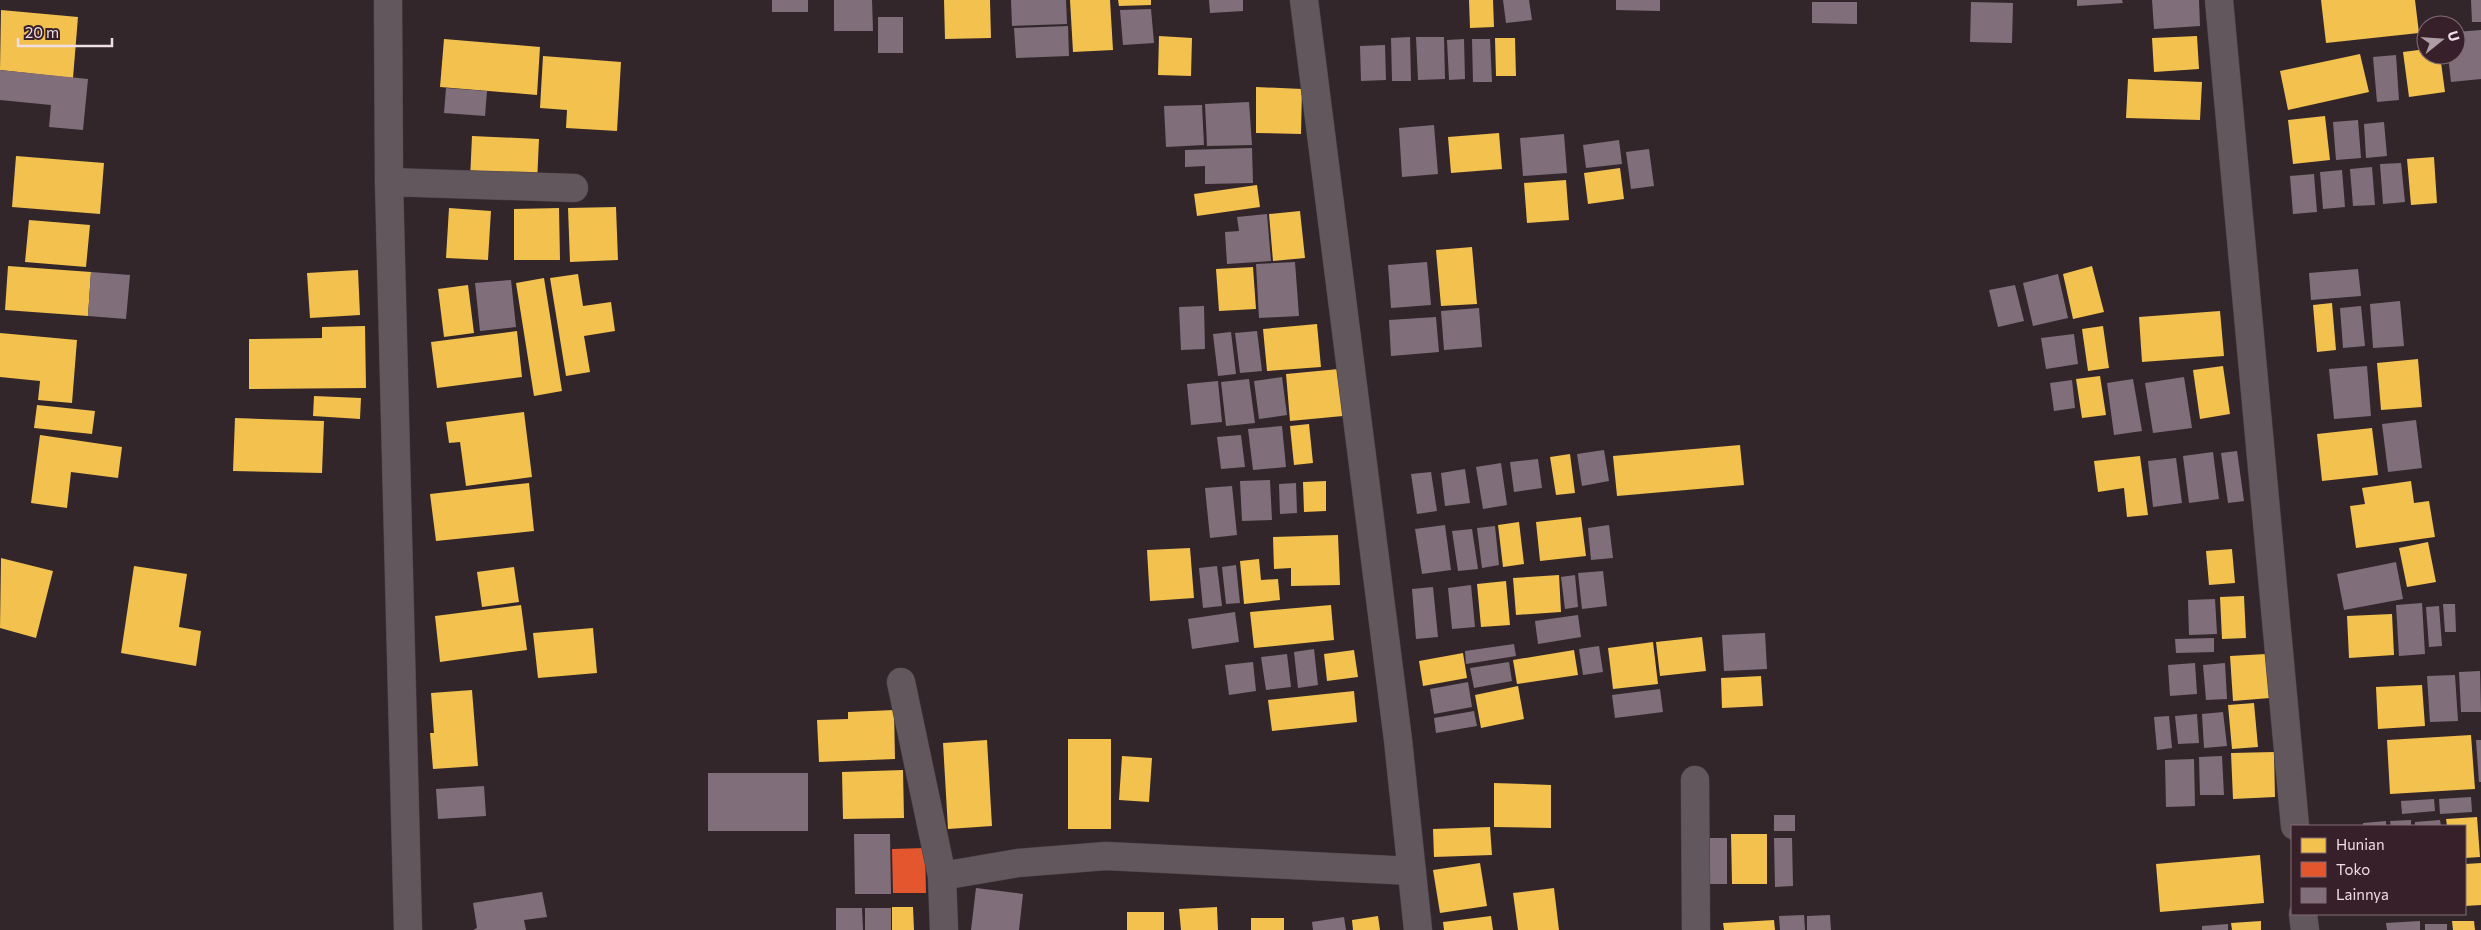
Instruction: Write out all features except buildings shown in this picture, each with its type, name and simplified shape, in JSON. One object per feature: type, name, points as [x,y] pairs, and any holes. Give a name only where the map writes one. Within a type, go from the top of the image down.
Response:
[{"type":"street","points":[[388,0],[389,182],[408,930]]},
{"type":"street","points":[[1304,0],[1398,740],[1418,930]]},
{"type":"street","points":[[2219,0],[2295,825]]},
{"type":"street","points":[[389,182],[574,188]]},
{"type":"street","points":[[901,682],[942,876],[944,930]]},
{"type":"street","points":[[1695,780],[1696,930]]},
{"type":"street","points":[[942,876],[1018,863],[1106,856],[1412,871]]},
{"type":"street","points":[[2303,915],[2305,930]]}]
